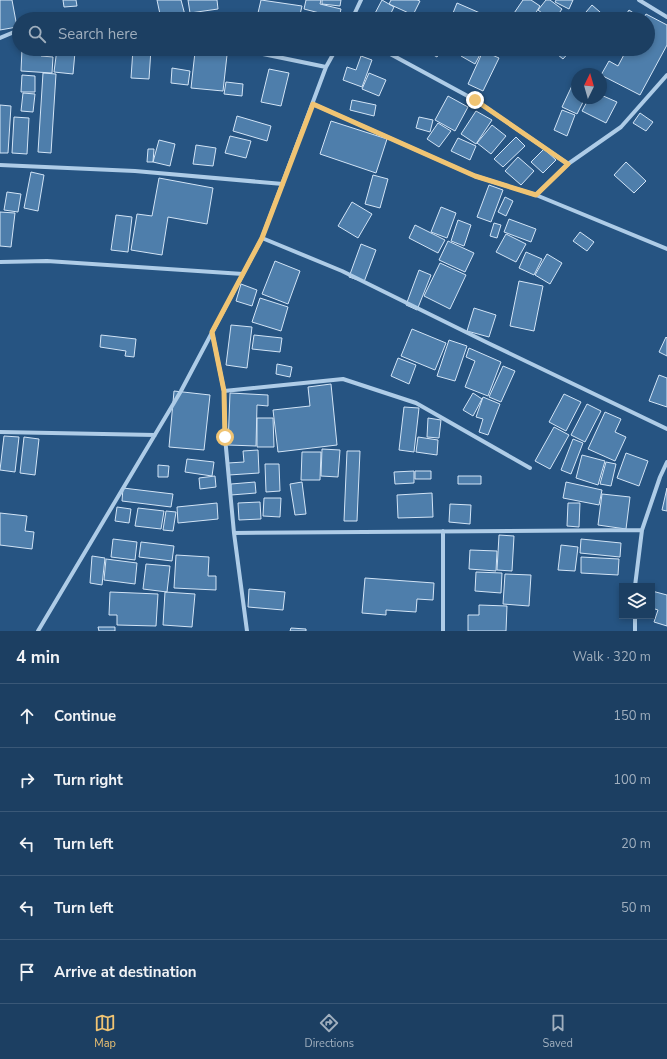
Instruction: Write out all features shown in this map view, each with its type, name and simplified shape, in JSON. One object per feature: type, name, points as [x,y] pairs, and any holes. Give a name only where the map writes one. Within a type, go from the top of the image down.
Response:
[{"type":"street","points":[[355,12],[361,0]]},
{"type":"street","points":[[639,0],[667,17]]},
{"type":"street","points":[[0,38],[12,33]]},
{"type":"street","points":[[273,56],[326,67]]},
{"type":"street","points":[[38,631],[181,391],[262,238],[326,67],[332,56]]},
{"type":"street","points":[[394,56],[475,100],[568,164]]},
{"type":"street","points":[[536,195],[568,164],[621,127],[667,75]]},
{"type":"street","points":[[313,104],[475,176],[536,195],[667,249]]},
{"type":"street","points":[[0,165],[135,171],[282,184]]},
{"type":"street","points":[[262,238],[342,271],[667,429]]},
{"type":"street","points":[[0,262],[47,261],[243,274]]},
{"type":"street","points":[[212,332],[224,391],[225,437],[234,533],[247,631]]},
{"type":"street","points":[[224,391],[343,379],[416,403],[530,468]]},
{"type":"street","points":[[0,432],[155,435]]},
{"type":"street","points":[[635,583],[642,530],[660,477],[667,462]]},
{"type":"street","points":[[234,533],[642,530]]},
{"type":"street","points":[[443,531],[443,631]]},
{"type":"street","points":[[635,619],[635,631]]},
{"type":"building","points":[[0,0],[12,0],[14,12],[12,12],[12,28],[0,30]]},
{"type":"building","points":[[63,0],[76,0],[77,6],[64,7]]},
{"type":"building","points":[[157,0],[181,0],[184,12],[160,12]]},
{"type":"building","points":[[188,0],[217,0],[218,9],[190,12]]},
{"type":"building","points":[[261,0],[302,6],[301,12],[258,12]]},
{"type":"building","points":[[306,0],[321,0],[320,4],[341,9],[340,12],[316,12],[304,9]]},
{"type":"building","points":[[322,0],[341,0],[340,6],[322,4]]},
{"type":"building","points":[[382,0],[394,7],[392,12],[376,12]]},
{"type":"building","points":[[391,0],[420,1],[414,12],[406,12],[389,4]]},
{"type":"building","points":[[523,0],[531,0],[540,6],[536,12],[515,12]]},
{"type":"building","points":[[546,0],[550,0],[562,9],[560,12],[541,12],[538,10]]},
{"type":"building","points":[[556,0],[573,0],[569,9],[555,2]]},
{"type":"building","points":[[457,3],[478,12],[453,12]]},
{"type":"building","points":[[592,5],[600,12],[586,12]]},
{"type":"building","points":[[655,19],[667,25],[667,45],[640,95],[607,78],[607,68],[605,68],[609,61],[618,66],[623,56],[655,56]]},
{"type":"building","points":[[22,56],[53,57],[52,73],[21,71]]},
{"type":"building","points":[[56,56],[75,56],[73,74],[54,72]]},
{"type":"building","points":[[133,56],[151,56],[149,79],[131,78]]},
{"type":"building","points":[[195,56],[227,56],[223,91],[191,88]]},
{"type":"building","points":[[361,56],[372,60],[362,87],[343,80],[347,67],[356,70]]},
{"type":"building","points":[[461,56],[479,56],[475,64]]},
{"type":"building","points":[[481,56],[494,56],[499,58],[483,91],[468,84]]},
{"type":"building","points":[[172,68],[190,71],[188,85],[171,83]]},
{"type":"building","points":[[269,69],[289,73],[281,106],[261,102]]},
{"type":"building","points":[[43,73],[56,74],[51,153],[38,152]]},
{"type":"building","points":[[369,73],[386,80],[379,96],[362,89]]},
{"type":"building","points":[[22,75],[35,76],[35,92],[21,92]]},
{"type":"building","points":[[226,82],[243,84],[242,96],[224,94]]},
{"type":"building","points":[[571,88],[571,104],[582,104],[577,114],[562,107]]},
{"type":"building","points":[[23,93],[35,94],[33,112],[21,111]]},
{"type":"building","points":[[448,96],[468,107],[455,131],[435,120]]},
{"type":"building","points":[[607,98],[617,102],[606,123],[582,111],[586,104],[607,104]]},
{"type":"building","points":[[352,100],[376,105],[374,116],[350,110]]},
{"type":"building","points":[[0,105],[11,106],[8,153],[0,153]]},
{"type":"building","points":[[562,110],[575,115],[567,136],[554,130]]},
{"type":"building","points":[[476,111],[492,120],[476,144],[461,134]]},
{"type":"building","points":[[640,113],[653,122],[646,131],[633,123]]},
{"type":"building","points":[[237,116],[271,126],[267,141],[233,131]]},
{"type":"building","points":[[14,117],[29,118],[27,154],[12,153]]},
{"type":"building","points":[[419,117],[433,120],[430,132],[416,128]]},
{"type":"building","points":[[331,121],[387,139],[376,173],[320,154]]},
{"type":"building","points":[[438,123],[451,131],[439,147],[427,139]]},
{"type":"building","points":[[492,125],[506,136],[491,154],[477,143]]},
{"type":"building","points":[[230,136],[251,141],[246,158],[225,153]]},
{"type":"building","points":[[516,137],[525,146],[503,167],[494,159]]},
{"type":"building","points":[[458,138],[476,146],[470,160],[451,151]]},
{"type":"building","points":[[159,140],[175,144],[170,166],[153,162]]},
{"type":"building","points":[[196,145],[216,148],[213,166],[193,164]]},
{"type":"building","points":[[148,149],[154,149],[153,162],[147,162]]},
{"type":"building","points":[[544,149],[556,160],[543,173],[531,162]]},
{"type":"building","points":[[518,157],[534,171],[521,185],[505,171]]},
{"type":"building","points":[[626,162],[646,181],[634,193],[614,175]]},
{"type":"building","points":[[31,172],[44,175],[38,211],[24,208]]},
{"type":"building","points":[[373,175],[388,179],[380,208],[365,204]]},
{"type":"building","points":[[159,178],[213,188],[207,224],[168,217],[162,255],[131,250],[137,214],[152,216]]},
{"type":"building","points":[[489,185],[503,190],[491,222],[477,217]]},
{"type":"building","points":[[7,192],[21,194],[18,212],[4,210]]},
{"type":"building","points":[[505,197],[513,201],[506,216],[498,212]]},
{"type":"building","points":[[352,202],[372,214],[358,238],[338,226]]},
{"type":"building","points":[[441,207],[456,213],[447,238],[431,232]]},
{"type":"building","points":[[0,212],[15,213],[11,247],[0,246]]},
{"type":"building","points":[[116,215],[132,217],[128,252],[111,250]]},
{"type":"building","points":[[509,219],[536,229],[531,242],[504,232]]},
{"type":"building","points":[[458,220],[471,225],[464,246],[451,241]]},
{"type":"building","points":[[494,223],[501,225],[497,238],[490,236]]},
{"type":"building","points":[[415,225],[445,240],[438,253],[409,238]]},
{"type":"building","points":[[580,232],[594,242],[587,251],[573,241]]},
{"type":"building","points":[[506,234],[526,244],[516,262],[496,252]]},
{"type":"building","points":[[448,241],[474,253],[465,272],[439,260]]},
{"type":"building","points":[[361,244],[376,250],[364,282],[349,277]]},
{"type":"building","points":[[526,252],[542,259],[534,275],[519,268]]},
{"type":"building","points":[[547,254],[562,263],[550,284],[535,275]]},
{"type":"building","points":[[275,261],[300,271],[288,304],[262,294]]},
{"type":"building","points":[[440,263],[466,275],[450,309],[424,296]]},
{"type":"building","points":[[419,270],[431,275],[417,310],[406,305]]},
{"type":"building","points":[[519,281],[543,286],[534,331],[510,326]]},
{"type":"building","points":[[241,284],[257,290],[252,306],[236,301]]},
{"type":"building","points":[[260,298],[288,307],[281,331],[252,322]]},
{"type":"building","points":[[474,308],[496,315],[489,337],[467,331]]},
{"type":"building","points":[[231,325],[252,327],[247,368],[226,365]]},
{"type":"building","points":[[412,329],[446,343],[435,370],[401,356]]},
{"type":"building","points":[[101,335],[136,339],[134,357],[125,356],[126,351],[100,347]]},
{"type":"building","points":[[254,335],[282,338],[280,352],[252,349]]},
{"type":"building","points":[[666,337],[667,338],[667,356],[659,352]]},
{"type":"building","points":[[449,340],[467,346],[455,381],[437,376]]},
{"type":"building","points":[[469,348],[501,362],[488,396],[465,387],[475,361],[466,357]]},
{"type":"building","points":[[398,358],[416,365],[409,384],[391,376]]},
{"type":"building","points":[[277,364],[292,367],[290,377],[276,374]]},
{"type":"building","points":[[503,366],[515,371],[501,402],[489,397]]},
{"type":"building","points":[[659,375],[667,378],[667,407],[649,401]]},
{"type":"building","points":[[331,384],[337,445],[278,452],[273,410],[310,406],[308,387]]},
{"type":"building","points":[[174,391],[210,395],[204,450],[169,447]]},
{"type":"building","points":[[230,393],[268,395],[268,406],[257,405],[256,446],[228,445]]},
{"type":"building","points":[[473,393],[482,399],[473,416],[463,410]]},
{"type":"building","points":[[564,394],[581,402],[566,431],[549,422]]},
{"type":"building","points":[[483,397],[500,404],[488,435],[479,432],[483,419],[476,417]]},
{"type":"building","points":[[587,404],[601,411],[585,442],[571,435]]},
{"type":"building","points":[[404,407],[419,408],[414,452],[399,450]]},
{"type":"building","points":[[605,412],[621,419],[615,432],[626,437],[615,461],[588,449]]},
{"type":"building","points":[[257,418],[273,418],[274,447],[257,447]]},
{"type":"building","points":[[428,418],[441,420],[439,438],[427,437]]},
{"type":"building","points":[[554,427],[569,435],[550,469],[535,461]]},
{"type":"building","points":[[4,436],[19,437],[15,472],[0,470]]},
{"type":"building","points":[[24,437],[39,439],[35,475],[20,473]]},
{"type":"building","points":[[418,437],[438,440],[437,455],[416,452]]},
{"type":"building","points":[[573,439],[583,443],[571,474],[561,470]]},
{"type":"building","points":[[322,449],[340,450],[338,477],[321,476]]},
{"type":"building","points":[[258,450],[259,473],[229,475],[228,463],[244,462],[243,451]]},
{"type":"building","points":[[347,451],[360,451],[357,521],[344,521]]},
{"type":"building","points":[[302,452],[321,452],[320,480],[301,480]]},
{"type":"building","points":[[626,453],[648,461],[639,486],[617,478]]},
{"type":"building","points":[[582,455],[605,461],[598,485],[576,478]]},
{"type":"building","points":[[187,459],[214,462],[212,476],[185,472]]},
{"type":"building","points":[[606,462],[616,464],[611,486],[600,484]]},
{"type":"building","points":[[265,464],[279,464],[280,491],[266,492]]},
{"type":"building","points":[[158,465],[169,466],[168,477],[158,477]]},
{"type":"building","points":[[414,471],[414,483],[395,484],[394,472]]},
{"type":"building","points":[[415,471],[431,471],[431,479],[415,479]]},
{"type":"building","points":[[215,476],[216,487],[200,489],[199,478]]},
{"type":"building","points":[[458,476],[481,476],[481,484],[458,484]]},
{"type":"building","points":[[255,482],[256,493],[231,495],[231,484]]},
{"type":"building","points":[[302,482],[306,514],[295,515],[290,484]]},
{"type":"building","points":[[566,482],[602,490],[599,505],[563,498]]},
{"type":"building","points":[[123,488],[173,494],[171,507],[122,501]]},
{"type":"building","points":[[667,488],[667,511],[662,510]]},
{"type":"building","points":[[432,493],[433,517],[398,518],[397,495]]},
{"type":"building","points":[[602,494],[630,497],[626,529],[598,525]]},
{"type":"building","points":[[264,498],[281,498],[280,517],[263,516]]},
{"type":"building","points":[[260,502],[261,519],[239,520],[238,503]]},
{"type":"building","points":[[217,503],[218,519],[178,523],[177,507]]},
{"type":"building","points":[[568,503],[580,503],[579,527],[567,526]]},
{"type":"building","points":[[450,504],[471,505],[470,524],[449,522]]},
{"type":"building","points":[[117,507],[131,509],[129,523],[115,521]]},
{"type":"building","points":[[138,508],[164,511],[161,529],[135,526]]},
{"type":"building","points":[[166,511],[176,512],[173,531],[163,530]]},
{"type":"building","points":[[0,513],[27,516],[25,531],[34,532],[32,549],[0,545]]},
{"type":"building","points":[[499,535],[514,536],[512,571],[497,570]]},
{"type":"building","points":[[113,539],[137,542],[135,560],[111,557]]},
{"type":"building","points":[[581,539],[621,543],[620,557],[580,553]]},
{"type":"building","points":[[141,542],[174,546],[172,561],[139,557]]},
{"type":"building","points":[[561,545],[578,547],[575,571],[558,570]]},
{"type":"building","points":[[470,550],[497,551],[496,571],[469,569]]},
{"type":"building","points":[[176,555],[209,557],[208,576],[216,576],[216,590],[174,588]]},
{"type":"building","points":[[92,556],[105,558],[102,585],[90,583]]},
{"type":"building","points":[[581,557],[619,559],[618,575],[581,573]]},
{"type":"building","points":[[106,559],[137,563],[135,584],[104,580]]},
{"type":"building","points":[[146,564],[170,566],[167,592],[143,589]]},
{"type":"building","points":[[476,572],[502,573],[501,593],[475,591]]},
{"type":"building","points":[[505,574],[531,575],[529,606],[503,604]]},
{"type":"building","points":[[365,578],[434,583],[433,600],[417,599],[416,612],[386,610],[386,615],[362,613]]},
{"type":"building","points":[[249,589],[285,592],[283,610],[248,607]]},
{"type":"building","points":[[110,592],[158,594],[156,626],[117,625],[117,615],[109,615]]},
{"type":"building","points":[[165,592],[195,594],[192,627],[163,625]]},
{"type":"building","points":[[655,592],[667,595],[667,626],[654,622],[658,610],[655,609]]},
{"type":"building","points":[[479,605],[507,606],[506,631],[468,631],[468,615],[479,615]]},
{"type":"building","points":[[98,627],[115,627],[115,631],[99,631]]},
{"type":"building","points":[[291,628],[306,629],[306,631],[290,631]]},
{"type":"route","points":[[225,437],[224,391],[212,332],[262,238],[313,104],[475,176],[536,195],[568,164],[475,100]]}]
